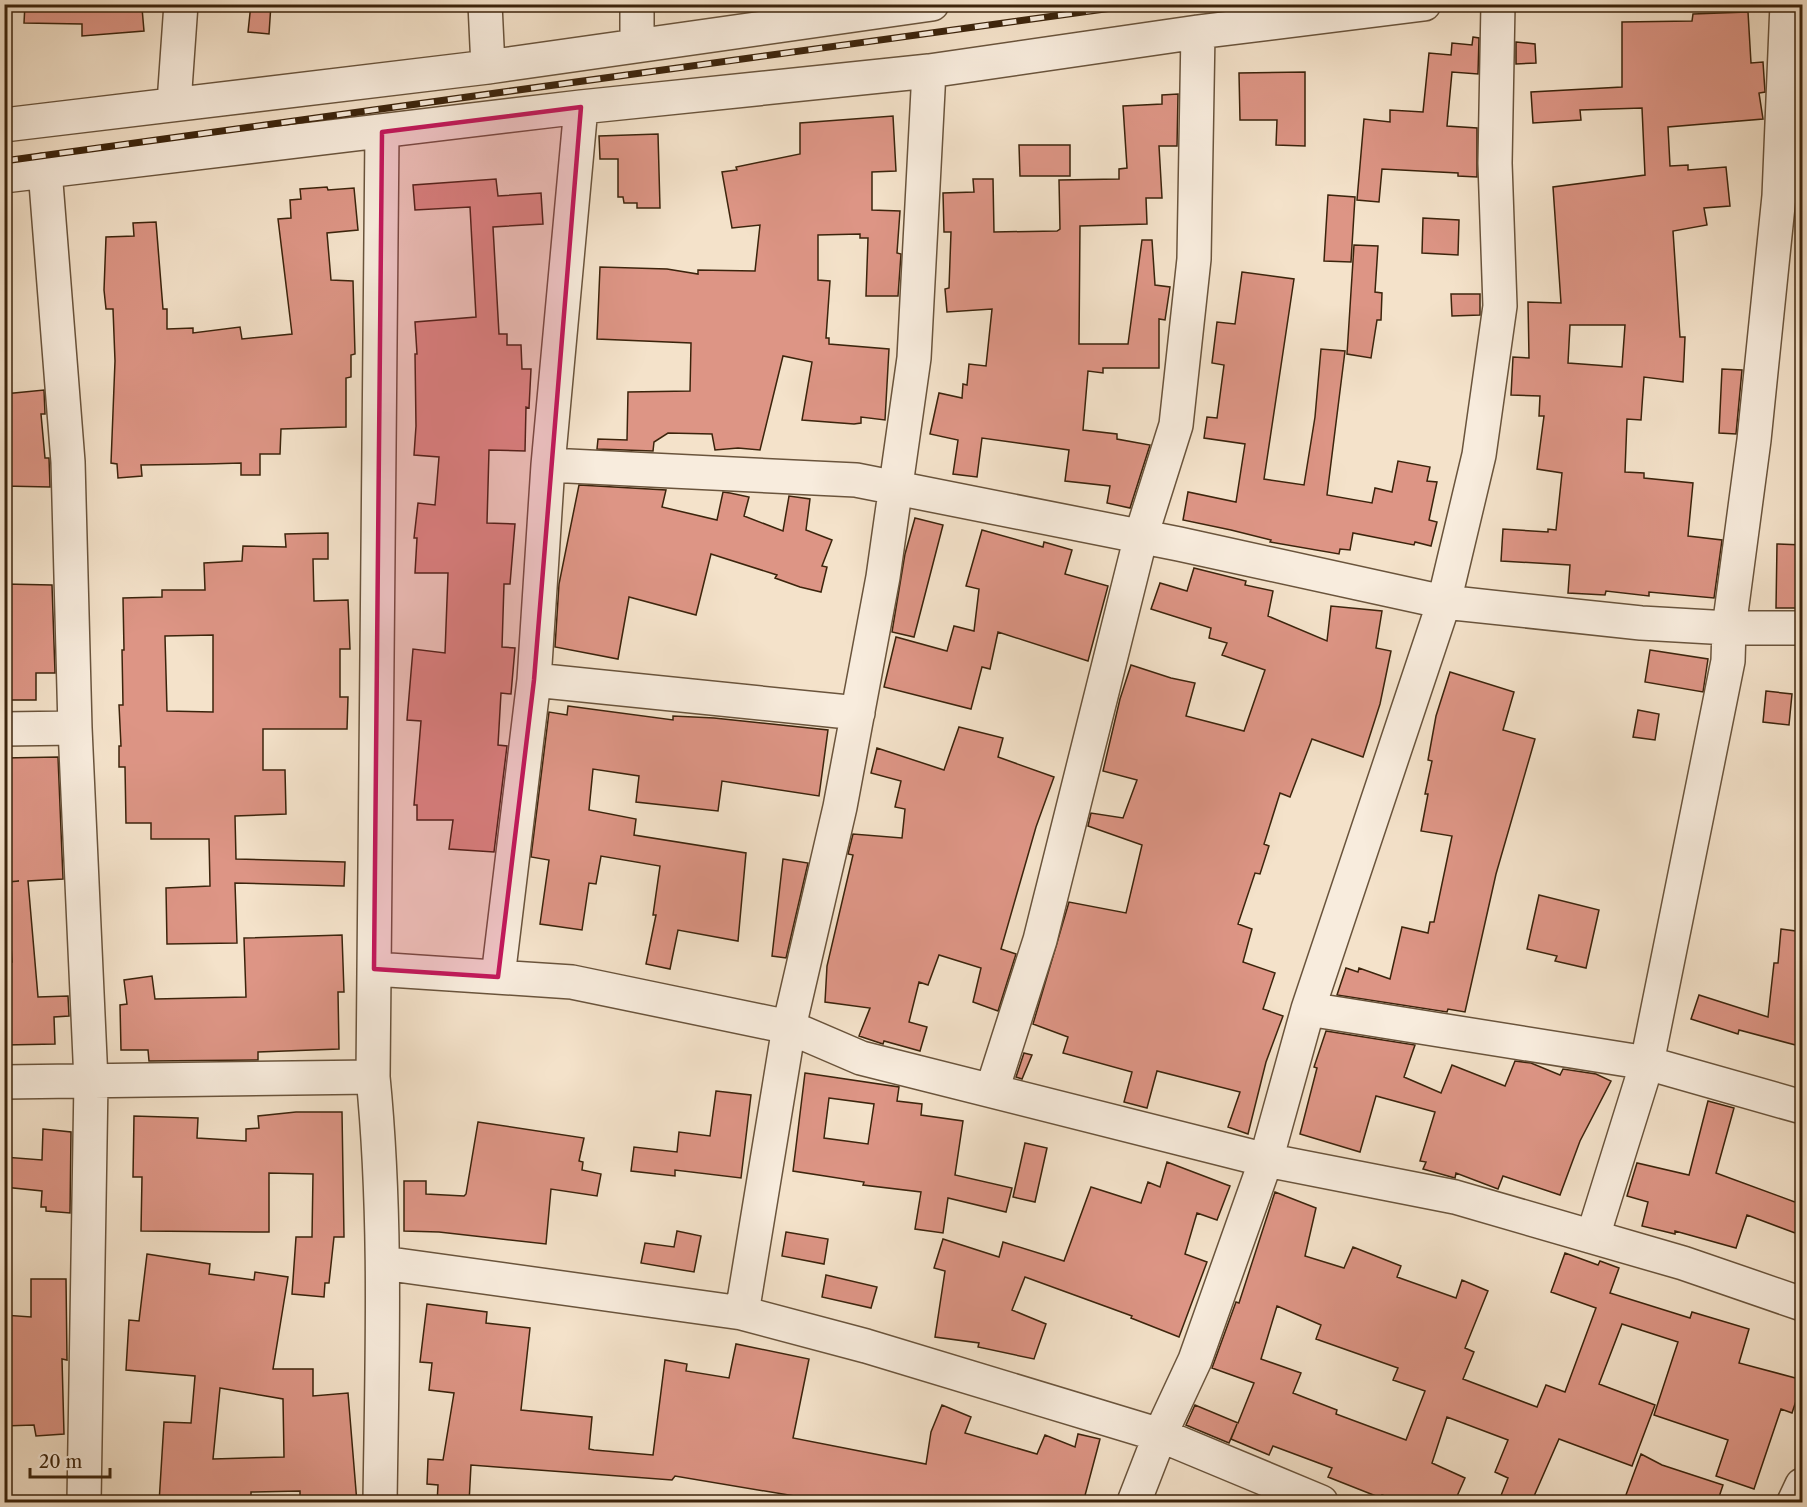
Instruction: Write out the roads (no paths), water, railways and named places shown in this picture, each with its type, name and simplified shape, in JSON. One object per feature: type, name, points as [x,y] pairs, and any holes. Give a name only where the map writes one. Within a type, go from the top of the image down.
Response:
[{"type":"street","points":[[174,103],[181,4]]},
{"type":"street","points":[[486,4],[488,67]]},
{"type":"street","points":[[637,4],[637,45]]},
{"type":"street","points":[[4,126],[174,103],[488,67],[637,45],[826,12],[932,4]]},
{"type":"street","points":[[4,176],[581,107],[929,71],[1198,32],[1424,4]]},
{"type":"street","points":[[1134,1503],[1160,1435],[1195,1360],[1266,1160],[1308,1009],[1444,602],[1479,455],[1500,306],[1495,163],[1498,4]]},
{"type":"street","points":[[1593,1236],[1647,1063],[1728,661],[1729,628],[1754,440],[1779,196],[1787,4]]},
{"type":"street","points":[[993,1090],[1040,939],[1141,536],[1176,425],[1194,259],[1198,32]]},
{"type":"street","points":[[742,1313],[789,1027],[840,807],[883,576],[914,358],[929,71]]},
{"type":"street","points":[[498,977],[534,680],[548,465],[581,107]]},
{"type":"street","points":[[380,1503],[383,1263],[381,1153],[374,1077],[374,969],[382,132]]},
{"type":"street","points":[[45,170],[68,462],[75,728],[91,1081],[84,1503]]},
{"type":"street","points":[[548,465],[856,480],[896,486],[1141,536],[1444,602],[1641,623],[1729,628],[1803,628]]},
{"type":"street","points":[[534,680],[858,712]]},
{"type":"street","points":[[4,729],[75,728]]},
{"type":"street","points":[[374,969],[572,982],[789,1027],[861,1058],[1266,1160],[1455,1197],[1683,1263],[1803,1304]]},
{"type":"street","points":[[1308,1009],[1647,1063],[1803,1107]]},
{"type":"street","points":[[4,1082],[374,1077]]},
{"type":"street","points":[[383,1263],[742,1313],[866,1346],[1160,1435],[1321,1503]]},
{"type":"street","points":[[1794,1503],[1803,1485]]},
{"type":"railway","points":[[4,161],[1141,4]]}]
